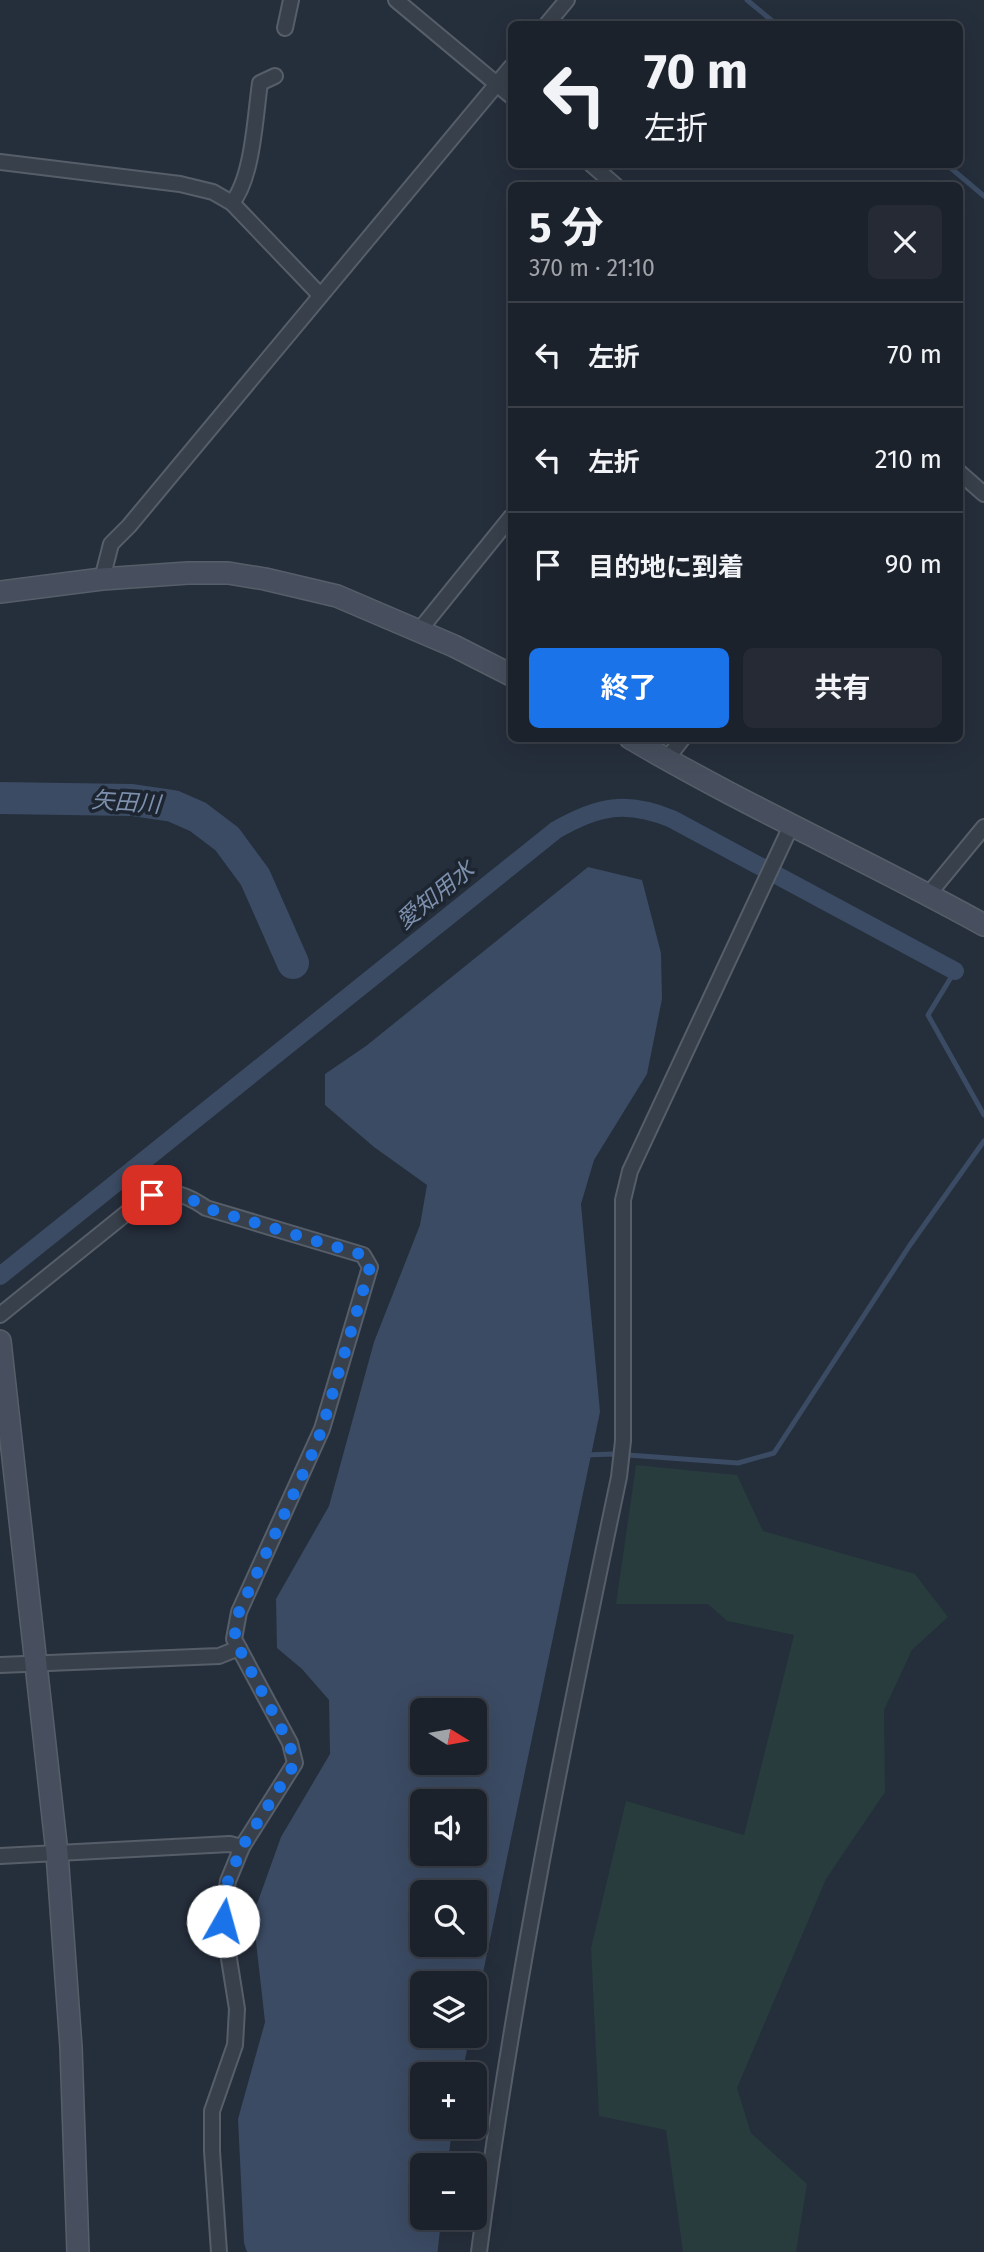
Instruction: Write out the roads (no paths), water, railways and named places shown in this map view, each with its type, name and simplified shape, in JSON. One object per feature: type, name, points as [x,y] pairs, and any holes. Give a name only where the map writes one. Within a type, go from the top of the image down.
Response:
[{"type":"street","points":[[285,28],[291,0]]},
{"type":"street","points":[[396,0],[508,94]]},
{"type":"street","points":[[550,21],[567,0]]},
{"type":"street","points":[[102,579],[111,544],[129,526],[508,70]]},
{"type":"street","points":[[232,203],[240,193],[246,172],[260,83],[275,76]]},
{"type":"street","points":[[0,162],[180,184],[213,192],[232,203],[320,295]]},
{"type":"street","points":[[596,168],[612,182]]},
{"type":"street","points":[[963,476],[984,494]]},
{"type":"street","points":[[418,632],[508,521]]},
{"type":"street","points":[[0,592],[102,579],[228,573],[337,596],[454,646],[508,673]]},
{"type":"street","points":[[637,742],[791,826],[984,925]]},
{"type":"street","points":[[666,760],[680,742]]},
{"type":"street","points":[[479,2252],[493,2146],[531,1927],[619,1476],[623,1441],[623,1200],[636,1159],[791,826]]},
{"type":"street","points":[[928,895],[984,827]]},
{"type":"street","points":[[0,1315],[152,1195],[168,1193],[188,1196],[206,1208],[363,1255],[370,1267],[322,1429],[239,1612],[234,1639],[289,1743],[295,1763],[242,1847],[228,1881],[223,1912],[237,2009],[235,2045],[212,2111],[219,2252]]},
{"type":"street","points":[[0,1341],[57,1853],[71,2047],[78,2252]]},
{"type":"street","points":[[0,1665],[219,1656],[239,1648]]},
{"type":"street","points":[[0,1856],[230,1844],[242,1847]]},
{"type":"water","points":[[588,867],[642,880],[661,953],[662,999],[647,1074],[594,1160],[581,1204],[600,1412],[487,1954],[487,1880],[410,1880],[410,1957],[486,1957],[483,1971],[410,1971],[410,2048],[467,2048],[464,2062],[410,2062],[410,2139],[448,2139],[445,2153],[410,2153],[410,2230],[437,2230],[436,2252],[247,2252],[244,2243],[238,2119],[265,2022],[253,1915],[281,1837],[330,1754],[329,1700],[302,1669],[277,1648],[276,1599],[329,1506],[374,1342],[420,1225],[427,1185],[374,1147],[325,1105],[325,1074],[366,1046]]},
{"type":"waterway","points":[[747,0],[772,21]]},
{"type":"waterway","points":[[951,168],[984,196]]},
{"type":"waterway","name":"矢田川","points":[[0,798],[132,800],[173,806],[198,817],[227,839],[255,877],[293,963]]},
{"type":"waterway","name":"愛知用水","points":[[0,1276],[556,830],[585,815],[612,808],[626,808],[640,809],[672,819],[955,971]]},
{"type":"waterway","points":[[955,971],[928,1015],[984,1115]]},
{"type":"waterway","points":[[584,1455],[614,1454],[738,1463],[774,1453],[910,1245],[984,1141]]},
{"type":"waterway","points":[[447,2153],[448,2139]]},
{"type":"waterway","points":[[435,2252],[438,2230]]}]
